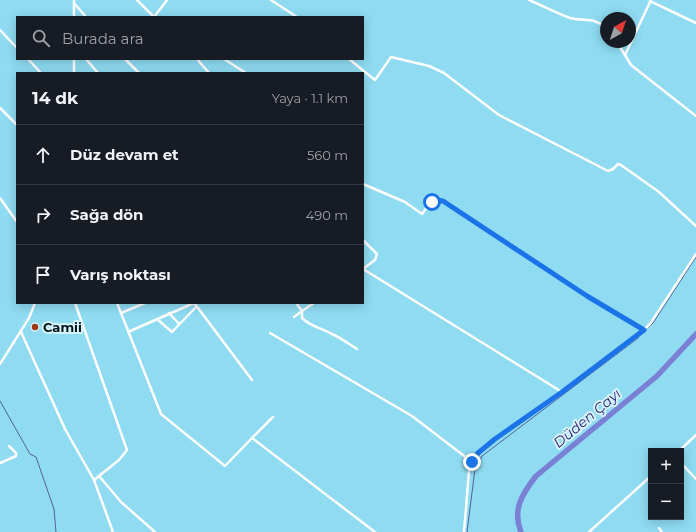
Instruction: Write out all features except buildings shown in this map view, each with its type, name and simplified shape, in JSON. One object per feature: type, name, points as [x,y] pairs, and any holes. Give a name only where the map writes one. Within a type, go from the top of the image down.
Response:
[{"type":"street","points":[[137,0],[153,16]]},
{"type":"street","points":[[155,16],[167,0]]},
{"type":"street","points":[[529,0],[572,18],[584,18],[600,24]]},
{"type":"street","points":[[274,1],[296,16]]},
{"type":"street","points":[[625,55],[651,1],[696,23]]},
{"type":"street","points":[[74,2],[74,16]]},
{"type":"street","points":[[74,2],[85,16]]},
{"type":"street","points":[[0,30],[16,47]]},
{"type":"street","points":[[621,48],[631,65],[644,77],[696,116]]},
{"type":"street","points":[[350,60],[376,80],[391,57],[429,66],[444,73],[499,115],[545,140],[608,171],[613,169],[618,164],[621,165],[659,192],[696,226]]},
{"type":"street","points":[[29,60],[40,72]]},
{"type":"street","points":[[74,60],[74,72]]},
{"type":"street","points":[[87,60],[97,72]]},
{"type":"street","points":[[126,60],[137,72]]},
{"type":"street","points":[[198,60],[208,72]]},
{"type":"street","points":[[226,60],[244,72]]},
{"type":"street","points":[[0,108],[16,124]]},
{"type":"street","points":[[364,184],[404,202],[422,214],[432,202],[437,200],[443,201],[587,296],[644,330]]},
{"type":"street","points":[[0,198],[16,221]]},
{"type":"street","points":[[364,241],[377,254],[375,260],[364,268]]},
{"type":"street","points":[[464,532],[469,471],[472,462],[478,453],[644,330],[650,324],[696,254]]},
{"type":"street","points":[[364,270],[562,392]]},
{"type":"street","points":[[0,364],[21,332],[35,304]]},
{"type":"street","points":[[75,304],[127,450],[119,460],[94,480]]},
{"type":"street","points":[[117,304],[158,407],[166,419],[225,466],[273,417]]},
{"type":"street","points":[[121,313],[143,304]]},
{"type":"street","points":[[128,332],[169,313],[195,304]]},
{"type":"street","points":[[157,319],[172,332],[195,304]]},
{"type":"street","points":[[195,304],[252,380]]},
{"type":"street","points":[[297,304],[302,311],[302,318],[306,322],[317,329],[331,333],[357,349]]},
{"type":"street","points":[[294,317],[312,304]]},
{"type":"street","points":[[169,313],[179,324]]},
{"type":"street","points":[[21,332],[65,429],[94,480],[113,532]]},
{"type":"street","points":[[270,333],[406,412],[472,462]]},
{"type":"street","points":[[682,448],[696,435]]},
{"type":"street","points":[[252,438],[375,532]]},
{"type":"street","points":[[0,463],[16,456],[16,453],[9,446]]},
{"type":"street","points":[[684,466],[696,479]]},
{"type":"street","points":[[99,476],[121,502],[155,532]]},
{"type":"street","points":[[589,532],[648,479]]},
{"type":"street","points":[[659,528],[662,532]]},
{"type":"waterway","points":[[467,532],[475,469],[482,456],[638,338],[653,323],[696,257]]},
{"type":"waterway","name":"Düden Çayı","points":[[521,532],[518,524],[518,509],[526,489],[536,476],[657,376],[696,334]]},
{"type":"waterway","points":[[0,401],[30,454],[36,457],[54,509],[56,532]]},
{"type":"place","name":"Camii","points":[[35,327]]},
{"type":"route","points":[[432,202],[437,200],[443,201],[587,296],[644,330],[562,392],[495,439],[478,453],[472,462]]}]
